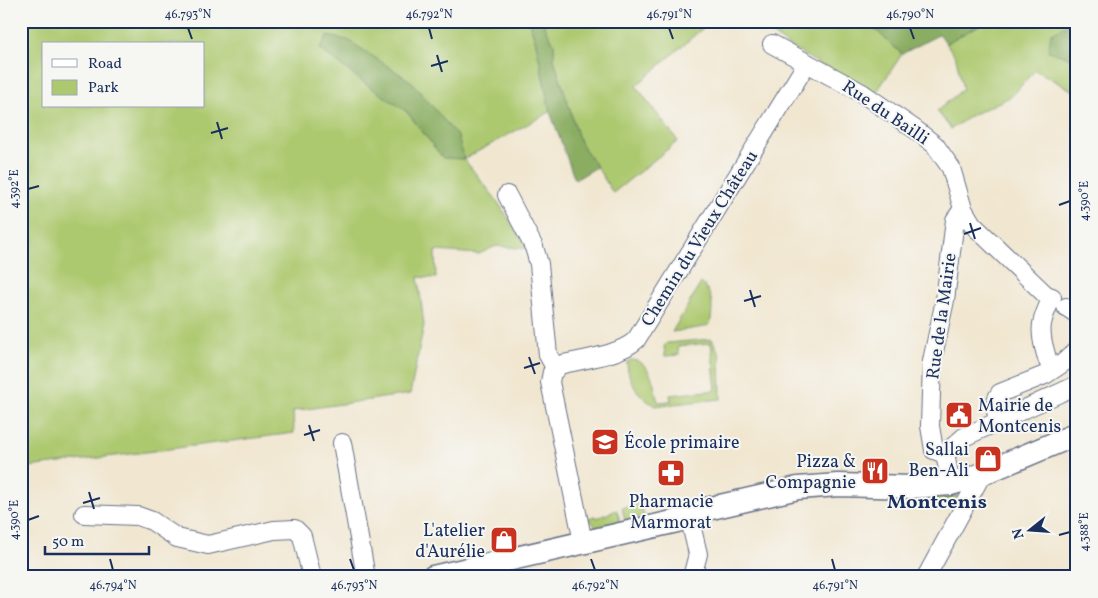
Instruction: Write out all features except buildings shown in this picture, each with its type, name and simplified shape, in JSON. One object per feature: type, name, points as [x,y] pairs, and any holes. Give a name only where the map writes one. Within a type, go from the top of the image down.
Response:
[{"type":"main road","points":[[433,577],[677,521],[707,509],[798,488],[838,484],[911,487],[951,484],[982,474],[1077,434]]},
{"type":"street","name":"Rue du Bailli","points":[[772,44],[862,93],[916,130],[934,145],[951,168],[963,209],[972,224],[1046,295],[1052,297],[1042,320],[1041,336],[1048,364],[1052,369]]},
{"type":"street","name":"Chemin du Vieux Château","points":[[556,369],[559,365],[620,351],[630,346],[636,340],[807,63]]},
{"type":"street","points":[[507,196],[534,247],[539,264],[548,355],[556,369],[552,372],[550,382],[583,542]]},
{"type":"street","name":"Rue de la Mairie","points":[[944,454],[934,450],[930,426],[932,361],[945,300],[955,220],[963,209]]},
{"type":"street","points":[[1000,421],[995,404],[1000,393],[1045,375],[1063,363],[1077,350]]},
{"type":"street","points":[[951,484],[944,454],[964,437],[1077,385]]},
{"type":"street","points":[[342,443],[366,577]]},
{"type":"street","points":[[926,577],[982,474]]},
{"type":"street","points":[[84,514],[138,516],[152,521],[177,538],[208,545],[274,530],[295,529],[302,536],[312,577]]},
{"type":"street","points":[[690,516],[698,554],[692,577]]},
{"type":"green space","points":[[21,21],[529,21],[536,43],[550,112],[464,159],[495,198],[529,249],[496,246],[479,254],[435,251],[436,278],[418,277],[424,325],[410,394],[293,411],[294,433],[21,468]],"holes":[[[327,36],[464,159],[443,158],[407,112],[321,49]]]},
{"type":"green space","points":[[529,21],[542,21],[554,44],[554,59],[580,142],[597,167],[575,180],[550,112],[536,43]]},
{"type":"green space","points":[[542,21],[711,21],[636,86],[678,141],[613,193],[580,143],[554,59],[554,44]]},
{"type":"green space","points":[[754,21],[866,21],[902,54],[874,96],[787,45]]},
{"type":"green space","points":[[866,21],[902,21],[915,29],[921,21],[987,21],[946,43],[940,34],[902,54]]},
{"type":"green space","points":[[987,21],[1077,21],[1077,24],[1070,22],[1049,51],[1077,60],[1077,93],[1035,70],[1012,96],[972,115],[951,129],[937,111],[963,89],[956,58],[946,43]]},
{"type":"green space","points":[[1070,22],[1077,24],[1077,60],[1048,51],[1051,34]]},
{"type":"green space","points":[[327,36],[348,40],[412,82],[458,137],[464,159],[443,158],[407,112],[363,82],[320,49]]},
{"type":"green space","points":[[701,283],[708,292],[712,302],[710,324],[704,327],[672,332]]},
{"type":"green space","points":[[712,339],[720,355],[721,399],[655,406],[635,388],[629,376],[627,362],[630,360],[643,364],[651,375],[658,402],[671,401],[670,395],[716,390],[711,343],[678,346],[679,355],[665,356],[664,346],[667,343]]},
{"type":"green space","points":[[957,495],[953,507],[933,508],[929,496]]},
{"type":"green space","points":[[641,503],[644,516],[625,521],[622,508]]},
{"type":"green space","points":[[617,510],[620,521],[596,527],[591,521],[588,521],[588,518],[596,516],[597,518]]},
{"type":"place","name":"Mairie de Montcenis","points":[[959,415]]},
{"type":"place","name":"École primaire","points":[[605,442]]},
{"type":"place","name":"Sallai Ben-Ali","points":[[988,459]]},
{"type":"place","name":"Pizza & Compagnie","points":[[875,471]]},
{"type":"place","name":"Pharmacie Marmorat","points":[[671,473]]},
{"type":"place","name":"L'atelier d'Aurélie","points":[[504,540]]},
{"type":"district","name":"Montcenis","points":[[937,501]]}]
